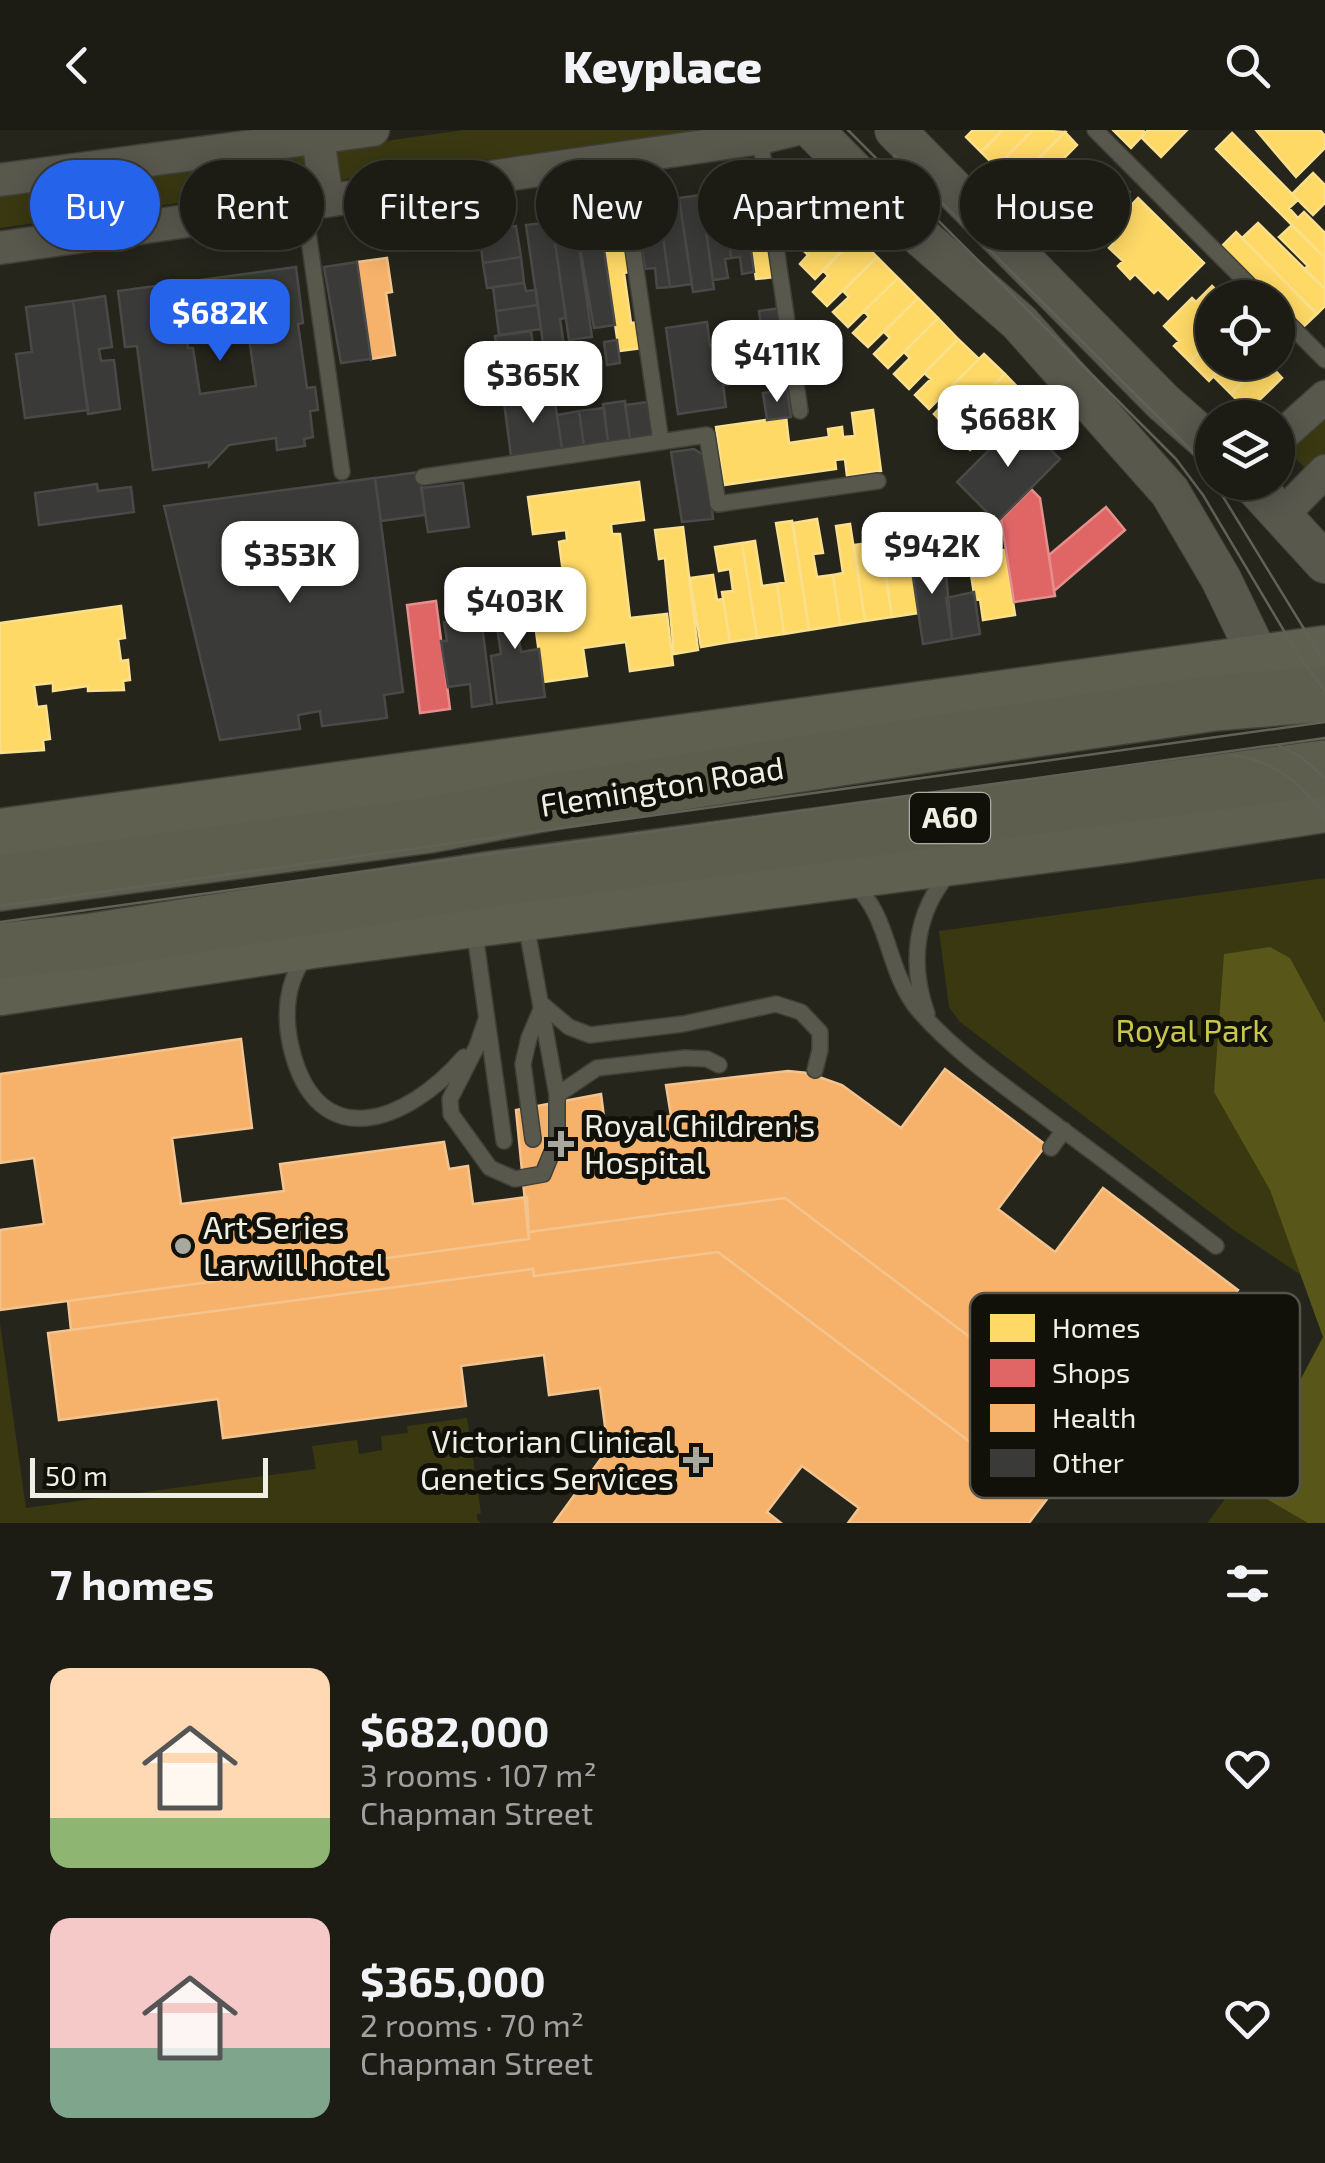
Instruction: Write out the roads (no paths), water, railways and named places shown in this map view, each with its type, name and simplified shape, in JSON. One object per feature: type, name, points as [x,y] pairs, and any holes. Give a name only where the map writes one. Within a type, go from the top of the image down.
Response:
[{"type":"highway","points":[[1289,684],[1303,718],[1325,732]]},
{"type":"highway","name":"Flemington Road","points":[[0,883],[73,850],[479,794],[558,801],[1289,684]]},
{"type":"highway","name":"Flemington Road","points":[[0,952],[106,939],[329,929],[1325,768]]},
{"type":"highway","points":[[479,794],[496,899]]},
{"type":"main road","name":"Flemington Road","points":[[1289,684],[1325,652]]},
{"type":"main road","name":"Flemington Road","points":[[496,899],[966,858],[1325,806]]},
{"type":"main road","name":"Flemington Road","points":[[0,834],[73,850]]},
{"type":"main road","name":"Flemington Road","points":[[0,989],[329,929]]},
{"type":"street","points":[[0,180],[373,130]]},
{"type":"street","points":[[324,201],[793,130]]},
{"type":"street","points":[[813,130],[904,222],[1019,322],[1170,492],[1289,684]]},
{"type":"street","points":[[895,130],[1195,431]]},
{"type":"street","points":[[317,160],[318,138]]},
{"type":"street","points":[[0,248],[180,222]]},
{"type":"street","points":[[1295,424],[1325,398]]},
{"type":"street","points":[[1282,515],[1325,471]]},
{"type":"street","points":[[1268,500],[1325,563]]},
{"type":"lane","points":[[1095,130],[1244,280]]},
{"type":"lane","points":[[760,138],[800,411]]},
{"type":"lane","points":[[620,159],[661,442]]},
{"type":"lane","points":[[321,250],[342,472]]},
{"type":"lane","points":[[1295,330],[1325,360]]},
{"type":"lane","points":[[423,477],[707,436],[718,504],[878,481]]},
{"type":"lane","points":[[930,1022],[918,970],[919,925],[932,894],[966,858]]},
{"type":"lane","points":[[840,872],[872,904],[894,971],[912,1000],[957,1049],[1216,1246]]},
{"type":"lane","points":[[484,1027],[454,1088],[449,1106],[454,1121],[490,1168],[515,1179],[543,1174],[557,1140],[557,1095],[543,1005],[496,899]]},
{"type":"lane","points":[[496,899],[484,1027],[504,1141]]},
{"type":"lane","points":[[329,929],[294,976],[288,1004],[288,1025],[302,1083],[310,1097],[326,1109],[372,1117],[404,1108],[444,1079],[484,1027]]},
{"type":"lane","points":[[543,1005],[569,1026],[590,1035],[683,1024],[776,1004],[801,1012],[820,1032],[814,1070]]},
{"type":"lane","points":[[533,1140],[523,1064],[543,1005]]},
{"type":"lane","points":[[557,1095],[597,1068],[685,1058],[708,1059],[719,1065]]},
{"type":"lane","points":[[1051,1148],[1064,1130]]},
{"type":"tram line","points":[[848,130],[1176,459],[1203,495],[1299,656],[1325,691]]},
{"type":"tram line","points":[[894,155],[1195,456]]},
{"type":"tram line","points":[[1225,500],[1325,663]]},
{"type":"tram line","points":[[0,906],[1325,722]]},
{"type":"tram line","points":[[0,922],[1325,738]]},
{"type":"tram line","points":[[1278,745],[1301,757],[1325,778]]},
{"type":"tram line","points":[[1232,755],[1261,762],[1286,776],[1307,794],[1325,818]]},
{"type":"place","name":"Royal Children's Hospital","points":[[561,1144]]},
{"type":"place","name":"Art Series Larwill hotel","points":[[183,1246]]},
{"type":"place","name":"Victorian Clinical Genetics Services","points":[[696,1460]]},
{"type":"park label","name":"Royal Park","points":[[1192,1031]]}]
